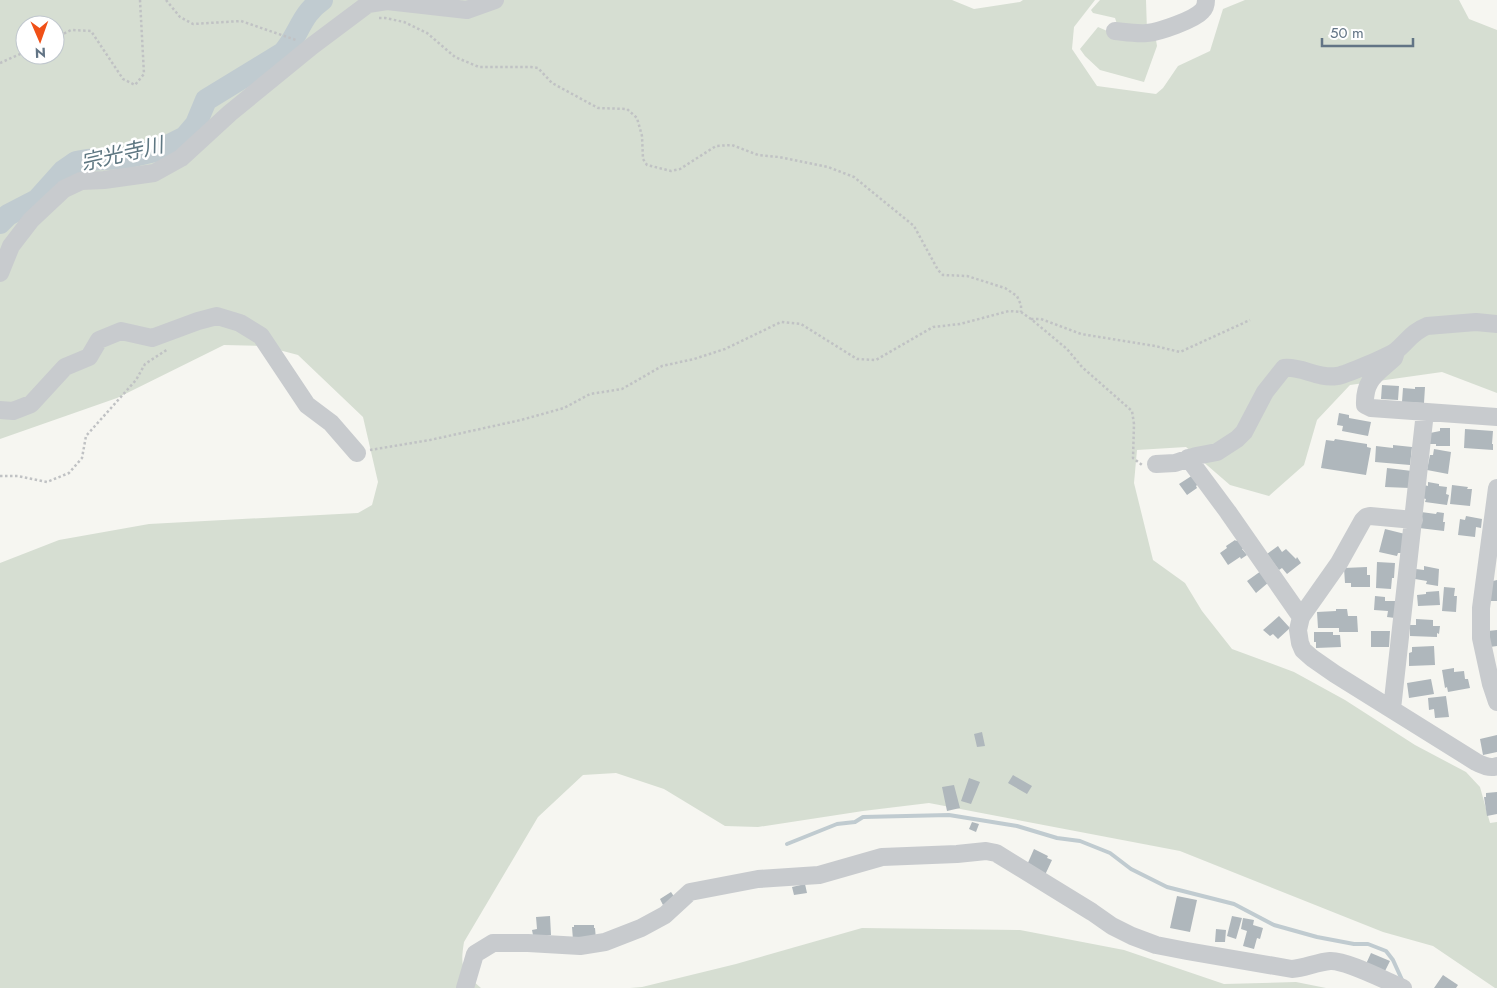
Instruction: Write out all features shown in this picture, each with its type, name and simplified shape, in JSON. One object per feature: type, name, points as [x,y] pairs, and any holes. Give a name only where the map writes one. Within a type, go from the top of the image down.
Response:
[{"type":"street","points":[[0,273],[11,246],[30,220],[64,189],[81,181],[104,180],[154,173],[181,158],[230,113],[312,46],[368,4],[387,2],[467,10],[495,0]]},
{"type":"street","points":[[1115,31],[1146,33],[1156,31],[1195,17],[1204,9],[1206,0]]},
{"type":"street","points":[[0,410],[13,411],[31,404],[65,367],[89,357],[99,340],[121,331],[152,338],[217,316],[240,323],[261,336],[307,404],[331,423],[357,453]]},
{"type":"street","points":[[1156,464],[1175,463],[1188,458],[1217,452],[1238,439],[1244,432],[1265,392],[1284,368],[1289,367],[1320,376],[1338,376],[1396,351],[1420,329],[1427,326],[1476,322],[1497,324]]},
{"type":"street","points":[[1396,351],[1394,358],[1367,385],[1365,404],[1370,408],[1497,417]]},
{"type":"street","points":[[1392,709],[1426,412]]},
{"type":"street","points":[[1188,458],[1301,617]]},
{"type":"street","points":[[1497,488],[1481,608],[1481,638],[1497,702]]},
{"type":"street","points":[[1414,520],[1366,517],[1363,520],[1328,580],[1301,617],[1298,630],[1300,643],[1304,650],[1335,674],[1422,729],[1476,762],[1485,766],[1497,766]]},
{"type":"street","points":[[465,988],[475,954],[493,943],[580,946],[605,942],[641,928],[665,915],[690,892],[758,879],[819,875],[882,857],[957,854],[986,850],[996,853],[1112,926],[1156,945],[1292,969],[1334,961],[1347,964],[1403,988]]},
{"type":"path","points":[[65,33],[70,30],[91,31],[123,79],[135,86],[144,74],[140,0]]},
{"type":"path","points":[[166,0],[180,17],[194,24],[242,21],[312,46]]},
{"type":"path","points":[[376,18],[404,22],[427,33],[455,57],[479,67],[538,68],[552,83],[598,108],[628,109],[637,118],[642,136],[643,159],[648,165],[671,171],[680,170],[716,146],[732,145],[758,155],[779,157],[828,167],[854,177],[914,226],[938,270],[943,275],[967,276],[1005,288],[1017,296],[1021,305],[1021,312]]},
{"type":"path","points":[[0,63],[15,56]]},
{"type":"path","points":[[357,453],[430,440],[521,420],[564,408],[590,394],[622,390],[662,366],[694,359],[725,349],[781,322],[801,324],[857,359],[876,360],[933,327],[960,324],[1009,311],[1021,312],[1031,319],[1132,411],[1134,424],[1133,458],[1142,465],[1156,464]]},
{"type":"path","points":[[1031,319],[1041,319],[1081,334],[1180,352],[1250,320]]},
{"type":"path","points":[[0,476],[18,476],[47,482],[69,473],[82,458],[86,436],[136,380],[144,364],[169,348]]},
{"type":"shaded area","points":[[0,0],[952,0],[974,9],[1023,0],[1095,0],[1074,27],[1072,49],[1097,86],[1156,94],[1163,88],[1178,66],[1210,51],[1223,9],[1245,0],[1459,0],[1469,19],[1497,30],[1497,393],[1442,372],[1350,385],[1317,420],[1304,465],[1269,496],[1230,485],[1186,447],[1137,450],[1134,483],[1153,560],[1185,583],[1202,611],[1232,649],[1294,672],[1345,700],[1415,745],[1466,772],[1480,787],[1490,823],[1497,822],[1497,988],[1433,946],[1383,932],[1180,851],[929,803],[758,827],[725,826],[664,789],[616,773],[583,775],[538,817],[464,942],[462,957],[464,968],[470,978],[481,988],[0,988],[0,563],[59,540],[149,524],[358,513],[372,505],[378,482],[363,417],[298,355],[264,346],[224,345],[117,398],[0,439]]},
{"type":"shaded area","points":[[1100,0],[1146,0],[1147,31],[1118,27],[1115,18],[1093,13],[1091,10]]},
{"type":"shaded area","points":[[1098,27],[1114,34],[1155,34],[1157,46],[1144,82],[1100,70],[1085,56],[1080,49]]},
{"type":"shaded area","points":[[862,928],[1020,930],[1124,950],[1224,984],[1296,982],[1326,988],[630,988],[642,987],[736,964]]},
{"type":"building","points":[[1382,385],[1399,386],[1398,400],[1381,399]]},
{"type":"building","points":[[1415,387],[1425,387],[1424,403],[1402,402],[1403,388],[1415,389]]},
{"type":"building","points":[[1339,413],[1349,415],[1349,418],[1371,422],[1368,436],[1342,431],[1343,426],[1337,425]]},
{"type":"building","points":[[1440,428],[1450,428],[1450,446],[1430,444],[1430,433],[1440,431]]},
{"type":"building","points":[[1465,429],[1493,431],[1493,450],[1464,448]]},
{"type":"building","points":[[1335,439],[1367,444],[1367,447],[1371,448],[1366,475],[1321,468],[1326,440],[1334,441]]},
{"type":"building","points":[[1393,445],[1412,447],[1410,465],[1375,462],[1376,446],[1393,448]]},
{"type":"building","points":[[1434,449],[1451,452],[1448,474],[1427,470],[1430,455],[1433,455]]},
{"type":"building","points":[[1387,468],[1412,471],[1410,488],[1385,487]]},
{"type":"building","points":[[1193,475],[1199,483],[1196,486],[1197,488],[1187,495],[1179,484]]},
{"type":"building","points":[[1428,482],[1447,487],[1446,494],[1449,495],[1447,505],[1425,502],[1426,499],[1422,498],[1424,485],[1428,486]]},
{"type":"building","points":[[1452,485],[1472,489],[1470,506],[1450,504]]},
{"type":"building","points":[[1421,512],[1444,513],[1444,531],[1419,528]]},
{"type":"building","points":[[1466,516],[1482,519],[1481,528],[1476,527],[1475,537],[1458,535],[1460,519],[1465,520]]},
{"type":"building","points":[[1385,529],[1405,534],[1401,553],[1398,553],[1397,556],[1379,552]]},
{"type":"building","points":[[1239,539],[1245,548],[1242,549],[1247,555],[1228,565],[1220,553],[1227,548],[1226,546]]},
{"type":"building","points":[[1278,546],[1282,552],[1286,549],[1296,559],[1297,557],[1301,563],[1287,574],[1282,568],[1279,570],[1267,554]]},
{"type":"building","points":[[1377,562],[1395,563],[1391,589],[1376,588]]},
{"type":"building","points":[[1424,566],[1439,569],[1438,586],[1426,584],[1427,581],[1415,579],[1416,569],[1424,570]]},
{"type":"building","points":[[1367,567],[1367,575],[1370,575],[1370,587],[1351,587],[1351,583],[1345,583],[1344,568]]},
{"type":"building","points":[[1261,571],[1269,582],[1256,593],[1247,581]]},
{"type":"building","points":[[1497,580],[1497,601],[1489,601],[1493,581]]},
{"type":"building","points":[[1444,587],[1455,588],[1454,596],[1457,596],[1456,612],[1442,611]]},
{"type":"building","points":[[1439,591],[1440,605],[1418,606],[1417,595]]},
{"type":"building","points":[[1375,596],[1385,597],[1385,601],[1396,601],[1395,618],[1387,617],[1388,611],[1374,610]]},
{"type":"building","points":[[1336,609],[1347,609],[1348,616],[1357,616],[1358,632],[1339,632],[1339,628],[1318,628],[1317,612],[1336,611]]},
{"type":"building","points":[[1279,616],[1290,628],[1278,639],[1273,634],[1270,636],[1263,630]]},
{"type":"building","points":[[1416,619],[1433,620],[1433,626],[1440,626],[1437,637],[1410,636],[1410,625],[1416,625]]},
{"type":"building","points":[[1497,630],[1497,646],[1490,647],[1488,631]]},
{"type":"building","points":[[1371,631],[1390,631],[1389,647],[1371,647]]},
{"type":"building","points":[[1314,632],[1333,632],[1333,635],[1340,635],[1341,647],[1316,648]]},
{"type":"building","points":[[1434,646],[1435,665],[1409,666],[1409,653],[1412,652],[1412,647]]},
{"type":"building","points":[[1454,668],[1454,672],[1464,671],[1465,679],[1468,679],[1470,688],[1448,692],[1447,687],[1445,688],[1442,670]]},
{"type":"building","points":[[1431,679],[1434,694],[1409,698],[1407,683]]},
{"type":"building","points":[[1446,696],[1449,717],[1435,718],[1434,709],[1429,710],[1428,698]]},
{"type":"building","points":[[982,732],[985,746],[977,747],[974,734]]},
{"type":"building","points":[[1497,735],[1497,752],[1483,755],[1480,739]]},
{"type":"building","points":[[1013,775],[1032,786],[1027,794],[1008,783]]},
{"type":"building","points":[[969,778],[980,782],[971,804],[961,801]]},
{"type":"building","points":[[954,785],[960,808],[947,811],[942,787]]},
{"type":"building","points":[[1497,792],[1497,814],[1487,816],[1484,797],[1486,797],[1486,793]]},
{"type":"building","points":[[972,822],[979,824],[976,832],[969,829]]},
{"type":"building","points":[[1034,849],[1052,860],[1045,875],[1027,865]]},
{"type":"building","points":[[805,884],[807,893],[794,895],[792,887]]},
{"type":"building","points":[[671,892],[675,898],[663,905],[660,899]]},
{"type":"building","points":[[1177,896],[1197,900],[1190,932],[1170,928]]},
{"type":"building","points":[[550,916],[551,935],[538,937],[533,935],[532,930],[537,929],[536,917]]},
{"type":"building","points":[[1232,916],[1242,918],[1236,939],[1227,936]]},
{"type":"building","points":[[1243,918],[1254,920],[1253,925],[1263,928],[1260,939],[1257,938],[1254,949],[1243,946],[1247,931],[1241,929]]},
{"type":"building","points":[[574,925],[594,925],[596,940],[573,940],[572,927]]},
{"type":"building","points":[[1216,929],[1226,930],[1225,942],[1215,942]]},
{"type":"building","points":[[1371,953],[1390,961],[1384,973],[1366,964]]},
{"type":"building","points":[[1443,975],[1458,985],[1456,988],[1434,988]]},
{"type":"waterway","name":"宗光寺川","points":[[0,223],[8,215],[37,200],[63,171],[76,162],[125,158],[159,150],[185,137],[196,124],[206,100],[283,53],[309,12],[322,0]]},
{"type":"waterway","points":[[787,844],[837,824],[855,822],[863,817],[949,815],[1017,826],[1057,838],[1080,841],[1110,853],[1131,869],[1167,887],[1234,904],[1274,925],[1317,937],[1354,944],[1368,944],[1386,951],[1393,960],[1403,982]]}]
